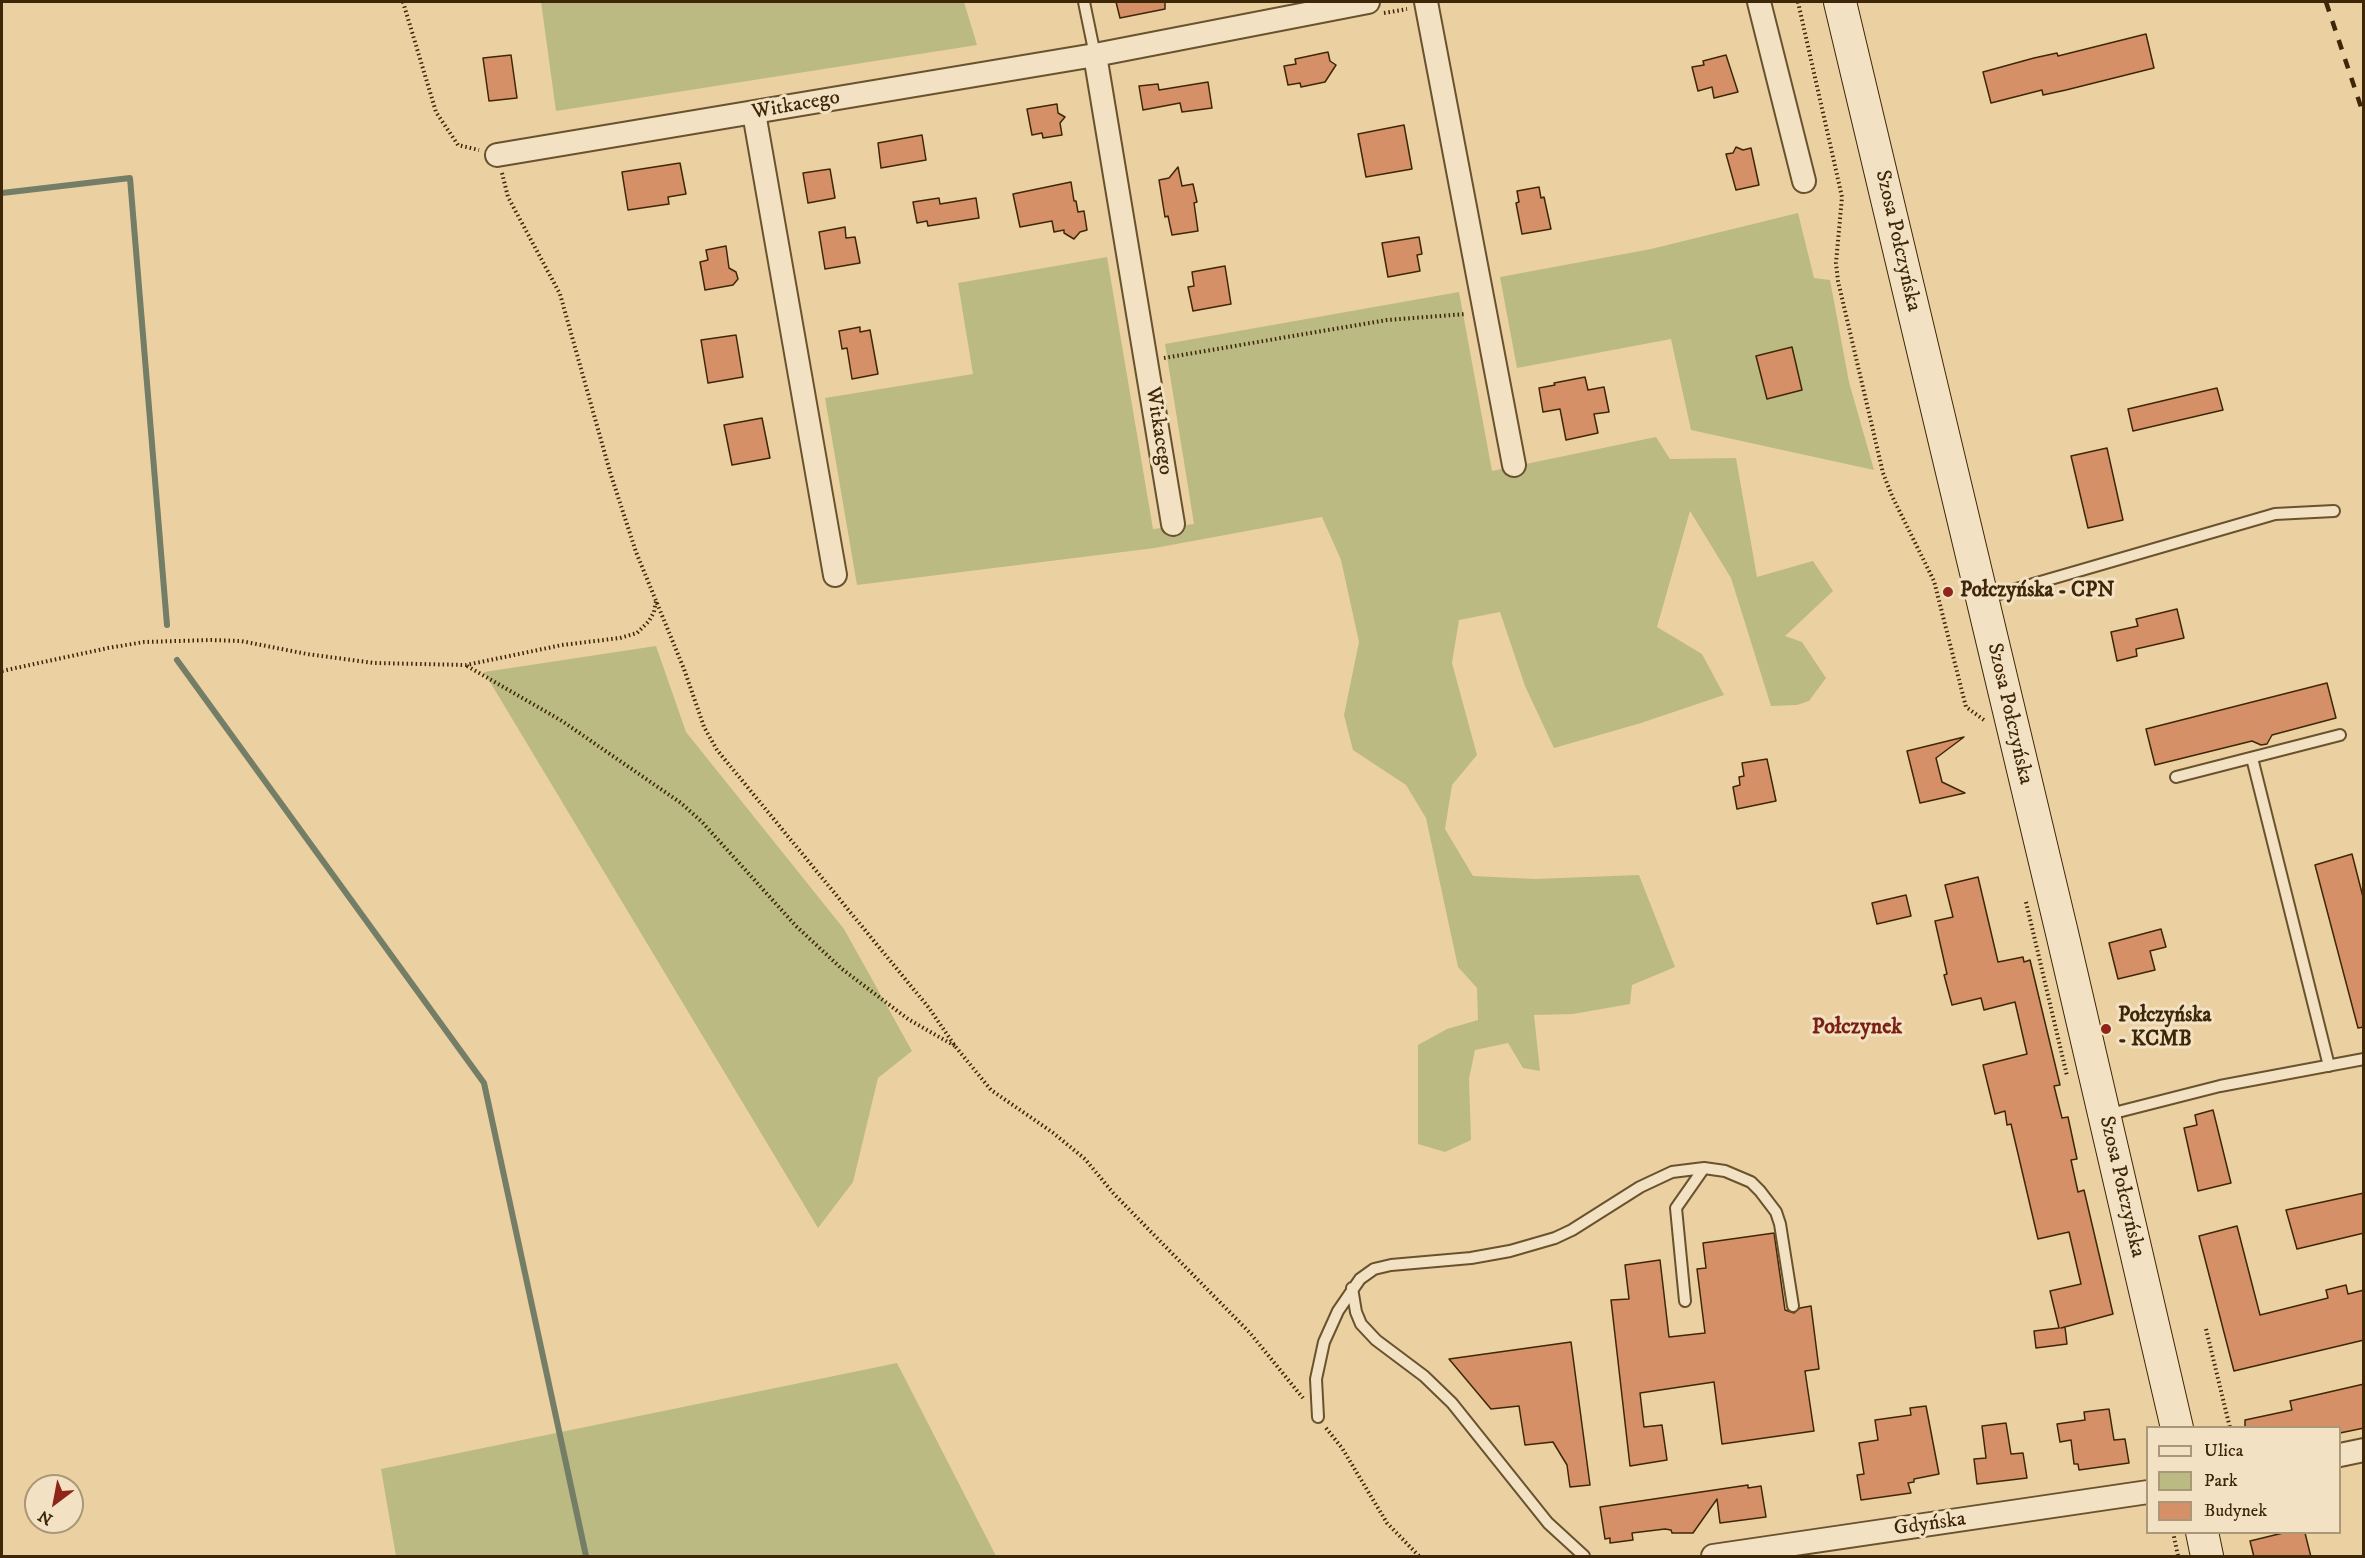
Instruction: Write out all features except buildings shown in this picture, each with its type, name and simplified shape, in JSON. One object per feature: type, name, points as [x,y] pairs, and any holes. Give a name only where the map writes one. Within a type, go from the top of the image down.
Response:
[{"type":"main road","name":"Szosa Połczyńska","points":[[1840,2],[2177,1426]]},
{"type":"main road","points":[[2202,1534],[2207,1557]]},
{"type":"street","name":"Witkacego","points":[[497,155],[1095,55],[1368,2]]},
{"type":"street","points":[[1426,2],[1514,465]]},
{"type":"street","points":[[1760,2],[1804,181]]},
{"type":"street","name":"Witkacego","points":[[1095,55],[1173,524]]},
{"type":"street","points":[[754,113],[835,574]]},
{"type":"street","points":[[2341,1455],[2364,1450]]},
{"type":"street","name":"Gdyńska","points":[[1713,1557],[2146,1492]]},
{"type":"lane","points":[[1084,2],[1095,55]]},
{"type":"lane","points":[[1982,599],[2276,514],[2334,511]]},
{"type":"lane","points":[[2175,777],[2340,735]]},
{"type":"lane","points":[[2252,758],[2329,1066]]},
{"type":"lane","points":[[2104,1116],[2220,1086],[2364,1059]]},
{"type":"lane","points":[[1318,1417],[1316,1379],[1318,1363],[1329,1326],[1352,1288],[1374,1269],[1391,1265],[1471,1258],[1510,1251],[1555,1238],[1641,1187],[1672,1172],[1704,1168],[1738,1175],[1751,1182],[1768,1200],[1780,1224],[1793,1306]]},
{"type":"lane","points":[[1685,1301],[1676,1208],[1704,1168]]},
{"type":"lane","points":[[1352,1288],[1356,1312],[1361,1324],[1376,1340],[1424,1376],[1452,1403],[1548,1523],[1584,1557]]},
{"type":"path","points":[[403,2],[436,112],[458,145],[497,155],[508,197],[560,294],[610,472],[636,552],[684,669],[704,727],[717,750],[929,1008],[991,1090],[1052,1132],[1085,1159],[1122,1202],[1250,1333],[1342,1448],[1387,1523],[1419,1557]]},
{"type":"path","points":[[1798,2],[1842,196],[1836,263],[1838,281],[1883,473],[1934,581],[1966,707]]},
{"type":"path","points":[[1146,361],[1387,320],[1485,313]]},
{"type":"path","points":[[2,671],[144,642],[211,640],[241,641],[307,654],[374,663],[466,665],[492,662],[562,645],[620,638],[637,633],[649,621],[656,601]]},
{"type":"path","points":[[466,665],[562,721],[681,803],[702,822],[796,926],[842,969],[908,1019],[956,1046]]},
{"type":"path","points":[[2206,1329],[2230,1426]]},
{"type":"path","points":[[2173,1534],[2178,1557]]},
{"type":"green space","points":[[541,2],[964,2],[977,45],[556,111]]},
{"type":"green space","points":[[1798,213],[1814,278],[1830,280],[1849,382],[1874,470],[1691,430],[1671,339],[1517,368],[1500,277],[1651,249]]},
{"type":"green space","points":[[1107,257],[1153,529],[1194,524],[1165,344],[1459,292],[1492,471],[1656,437],[1670,459],[1736,458],[1757,577],[1813,561],[1833,591],[1785,636],[1802,642],[1826,678],[1809,701],[1797,705],[1771,706],[1731,578],[1690,511],[1657,627],[1702,654],[1724,695],[1641,723],[1554,748],[1525,686],[1500,612],[1459,620],[1452,663],[1477,755],[1452,785],[1445,829],[1473,876],[1535,879],[1639,875],[1675,967],[1632,985],[1630,1004],[1573,1014],[1534,1015],[1540,1071],[1523,1068],[1508,1043],[1475,1050],[1469,1079],[1471,1140],[1445,1152],[1418,1144],[1418,1045],[1447,1029],[1478,1020],[1477,988],[1458,967],[1426,818],[1406,785],[1353,750],[1344,715],[1359,642],[1341,560],[1322,517],[1155,548],[857,585],[825,398],[973,374],[958,283]]},
{"type":"green space","points":[[656,646],[686,732],[844,929],[912,1051],[878,1078],[853,1182],[818,1228],[484,672]]},
{"type":"green space","points":[[897,1363],[996,1556],[396,1556],[381,1469]]},
{"type":"waterway","points":[[2,193],[130,178],[167,625]]},
{"type":"waterway","points":[[177,660],[484,1083],[586,1556]]},
{"type":"railway","points":[[2326,2],[2364,116]]},
{"type":"place","name":"Połczyńska - CPN","points":[[1948,592]]},
{"type":"place","name":"Połczyńska - KCMB","points":[[2106,1029]]},
{"type":"district","name":"Połczynek","points":[[1857,1028]]}]
